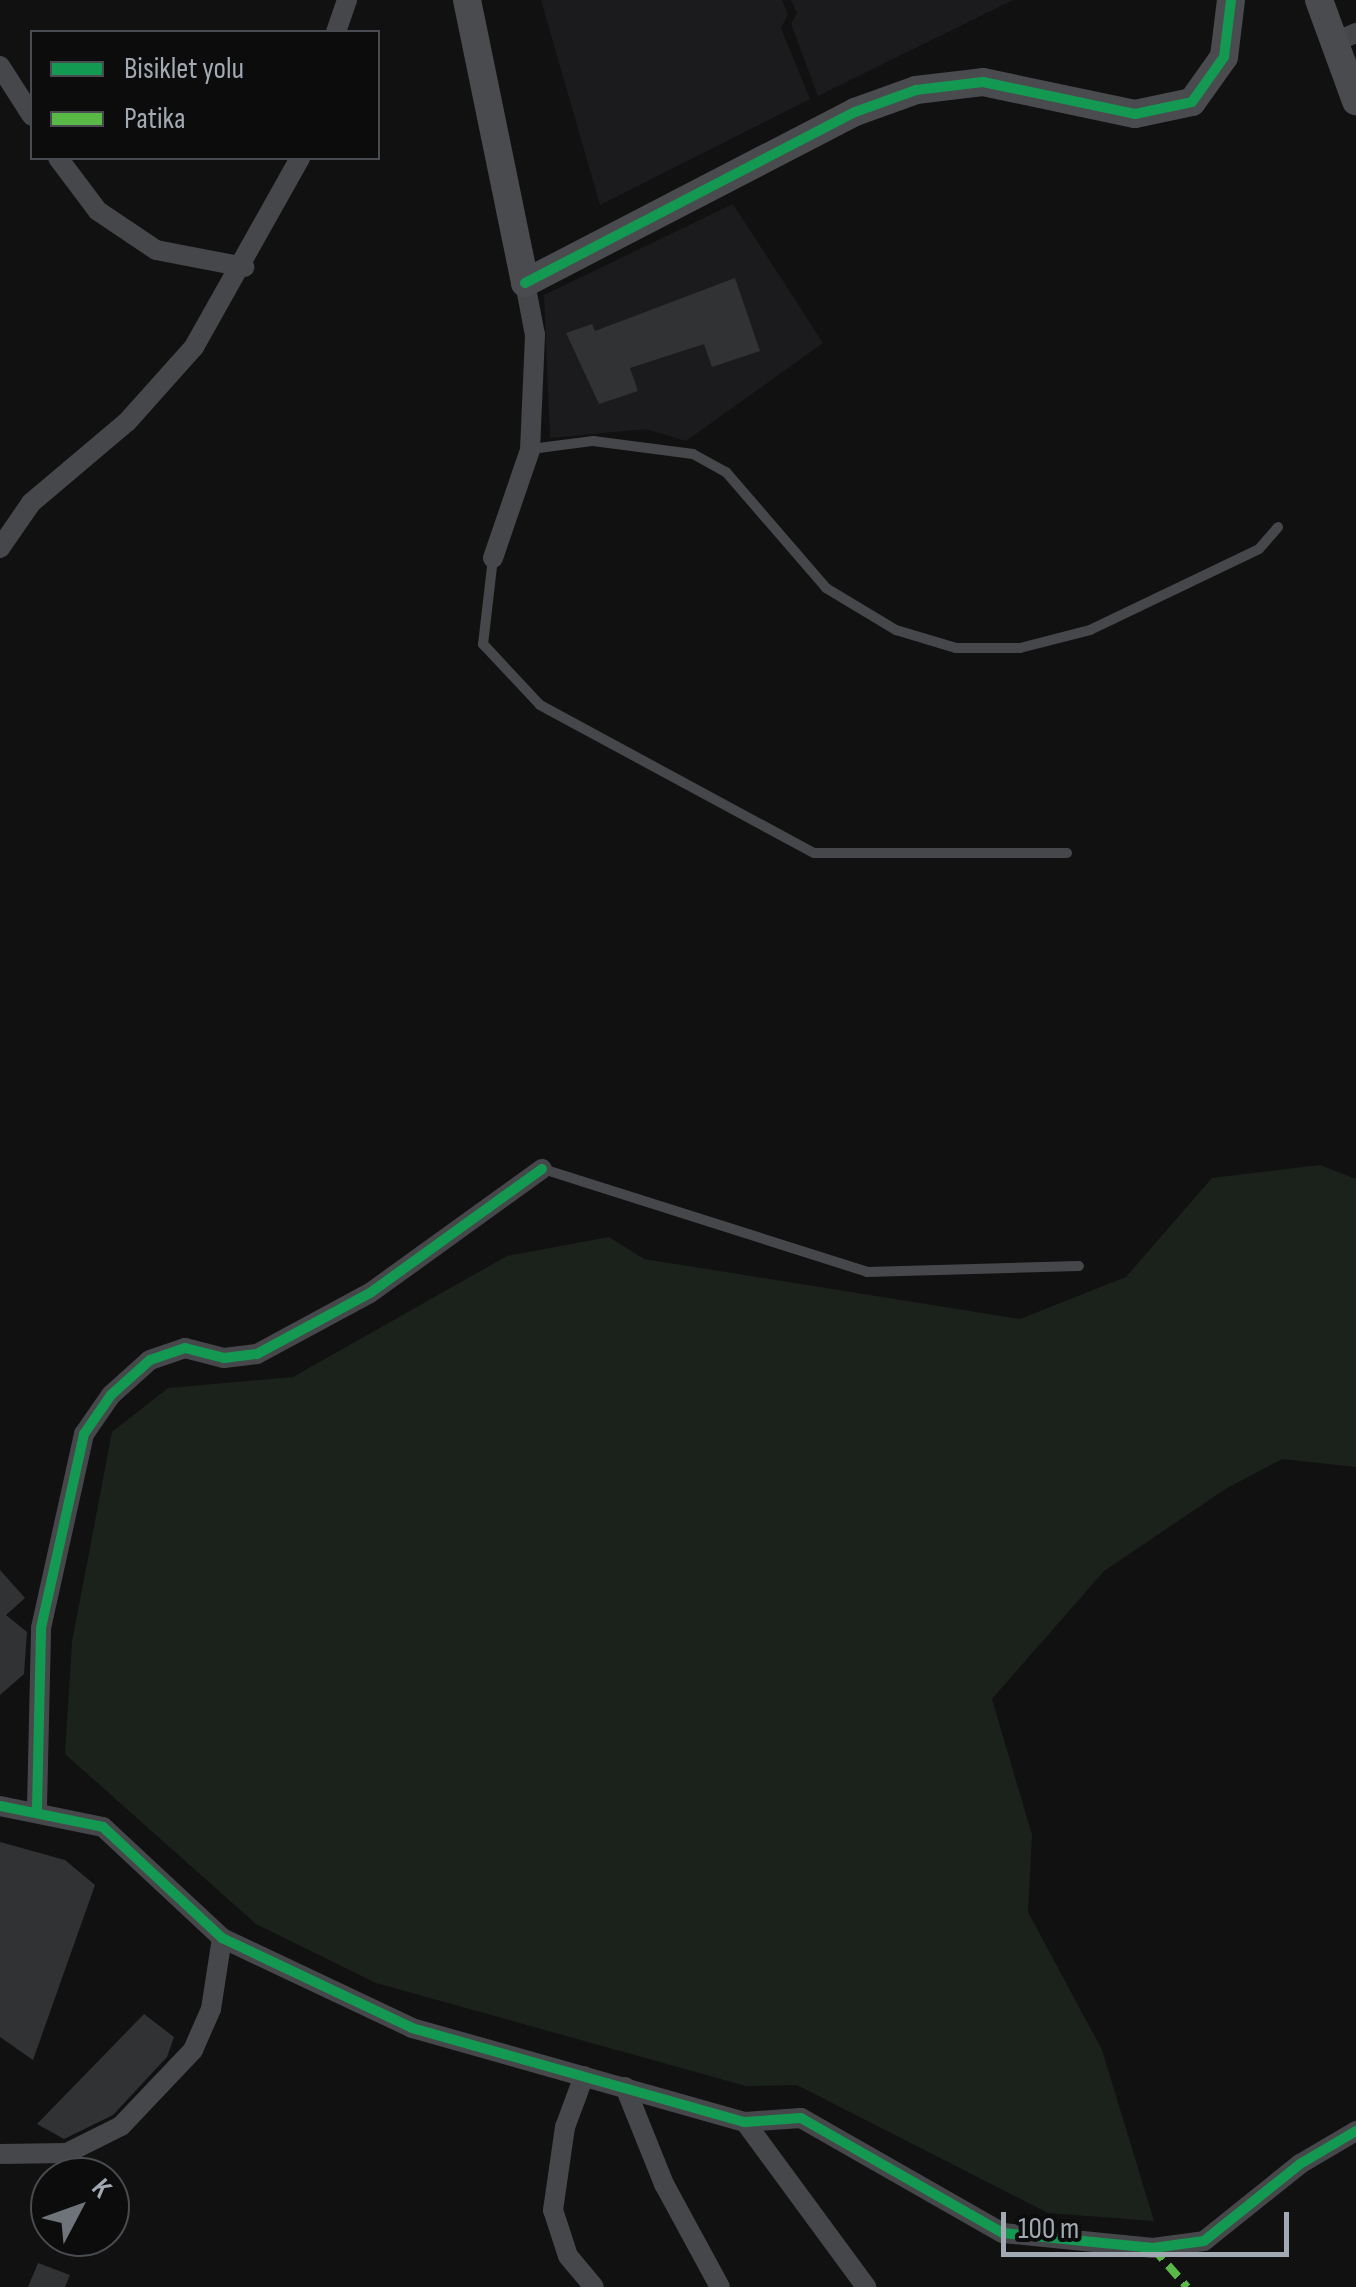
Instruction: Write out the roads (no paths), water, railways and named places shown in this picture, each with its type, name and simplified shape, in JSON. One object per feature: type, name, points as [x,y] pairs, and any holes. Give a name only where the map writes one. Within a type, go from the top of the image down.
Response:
[{"type":"street","points":[[337,30],[347,0]]},
{"type":"street","points":[[467,0],[535,335],[530,450],[493,558]]},
{"type":"street","points":[[525,283],[855,112],[916,90],[984,82],[1135,114],[1192,102],[1224,57],[1232,0]]},
{"type":"street","points":[[1319,0],[1343,38],[1356,101]]},
{"type":"street","points":[[0,66],[30,113]]},
{"type":"street","points":[[60,160],[98,211],[156,250],[244,266]]},
{"type":"street","points":[[0,548],[31,503],[166,383],[244,266],[299,160]]},
{"type":"street","points":[[37,1808],[41,1628],[84,1434],[112,1395],[150,1360],[185,1348],[224,1358],[257,1354],[370,1293],[542,1169]]},
{"type":"street","points":[[0,1806],[37,1808],[103,1826],[222,1938],[412,2028],[745,2122],[801,2118],[1003,2234],[1152,2248],[1204,2241],[1300,2164],[1356,2132]]},
{"type":"street","points":[[0,2154],[67,2153],[121,2126],[193,2050],[210,2009],[222,1938]]},
{"type":"street","points":[[584,2076],[564,2127],[553,2210],[568,2256],[594,2287]]},
{"type":"street","points":[[626,2088],[664,2184],[720,2287]]},
{"type":"street","points":[[745,2122],[866,2287]]},
{"type":"lane","points":[[530,450],[593,441],[693,454],[726,472],[826,588],[896,630],[956,648],[1020,648],[1090,630],[1259,549],[1278,526]]},
{"type":"lane","points":[[493,558],[483,644],[540,705],[814,853],[1067,853]]},
{"type":"lane","points":[[542,1169],[867,1272],[1079,1266]]}]
